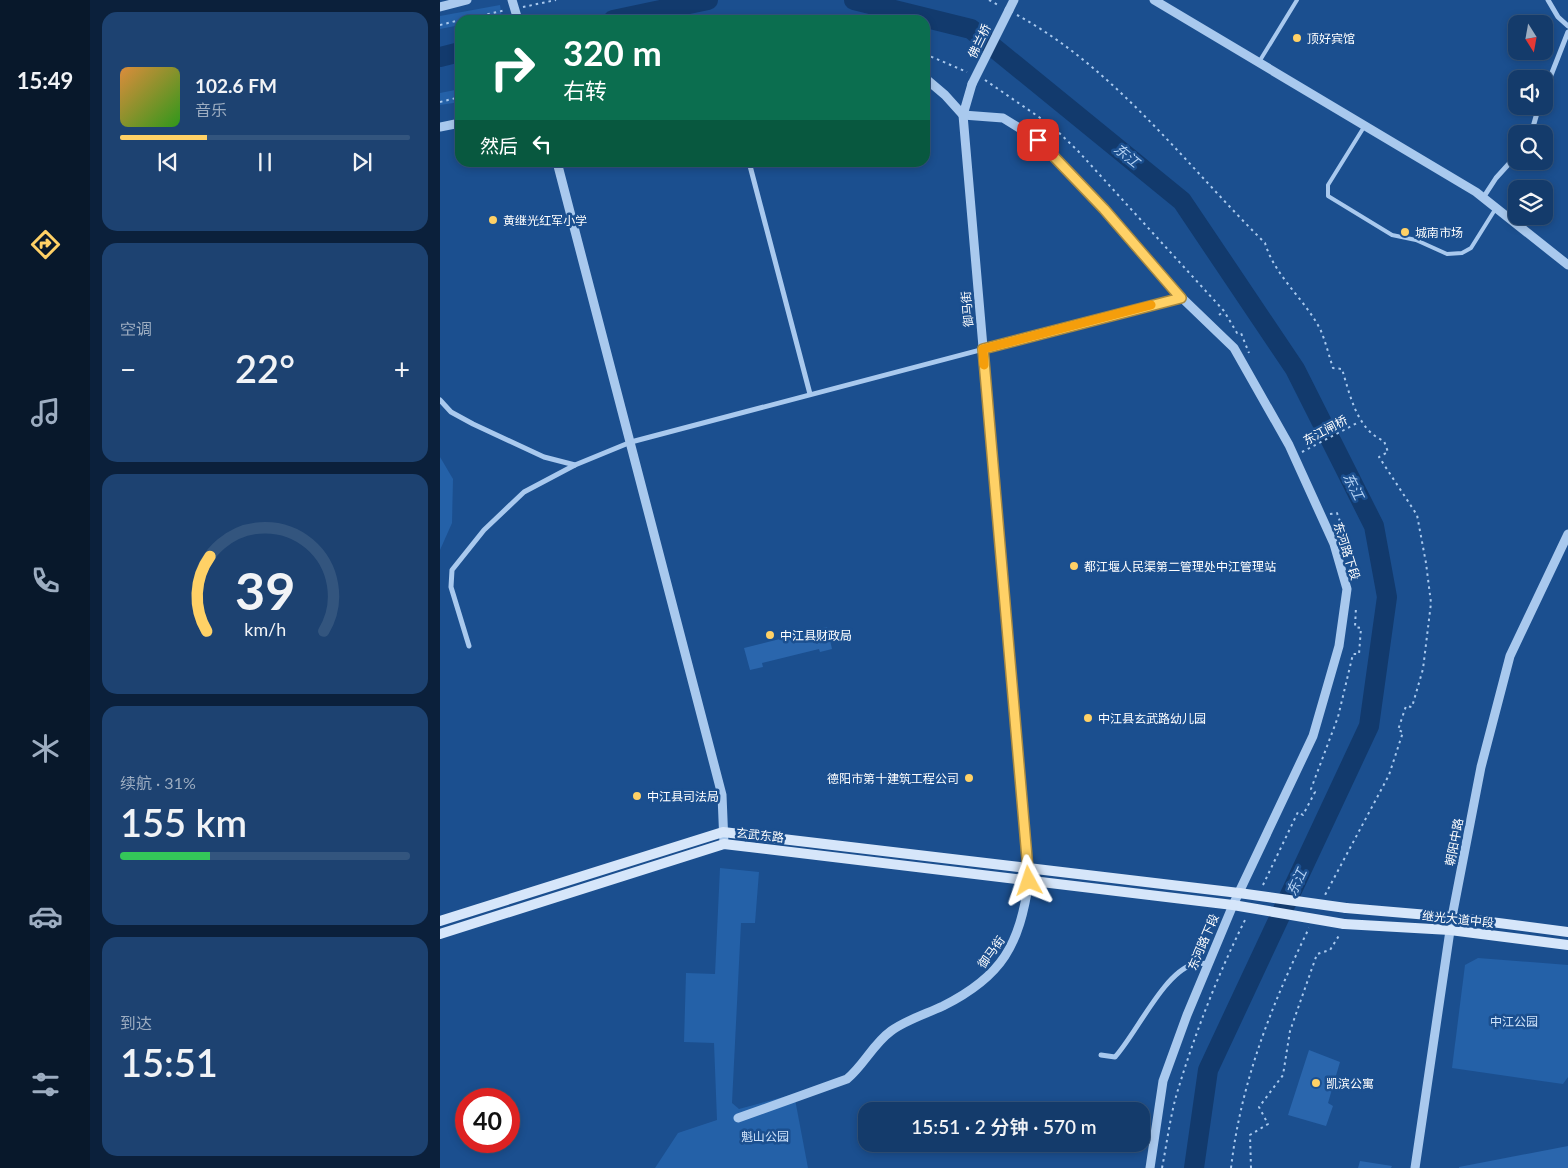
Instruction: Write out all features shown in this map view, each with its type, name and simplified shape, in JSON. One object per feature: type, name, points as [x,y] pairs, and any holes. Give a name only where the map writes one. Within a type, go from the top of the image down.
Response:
[{"type":"main road","name":"玄武东路","points":[[440,921],[723,832],[1239,893]]},
{"type":"main road","name":"玄武东路","points":[[440,934],[724,844],[1233,905]]},
{"type":"main road","name":"继光大道中段","points":[[1239,893],[1346,908],[1452,917],[1568,932]]},
{"type":"main road","name":"继光大道中段","points":[[1233,905],[1345,924],[1450,930],[1568,945]]},
{"type":"street","points":[[440,7],[468,0]]},
{"type":"street","points":[[512,0],[516,15]]},
{"type":"street","points":[[1009,11],[1014,0]]},
{"type":"street","points":[[1154,0],[1483,198],[1568,265]]},
{"type":"street","points":[[1548,0],[1558,17],[1568,26]]},
{"type":"street","name":"佛兰桥","points":[[975,80],[1009,11]]},
{"type":"street","points":[[1553,70],[1568,32]]},
{"type":"street","name":"御马街","points":[[738,1118],[847,1079],[857,1070],[873,1047],[891,1030],[958,998],[989,978],[1014,944],[1024,917],[1029,881],[963,115],[975,80]]},
{"type":"street","points":[[930,82],[945,95],[963,115]]},
{"type":"street","name":"东河路下段","points":[[963,115],[1004,118],[1038,140],[1104,209],[1181,298],[1234,348],[1289,445],[1334,544],[1347,589],[1339,646],[1313,736],[1233,905],[1186,1015],[1164,1081],[1150,1168]]},
{"type":"street","points":[[440,127],[455,124]]},
{"type":"street","points":[[1483,198],[1496,178],[1508,165]]},
{"type":"street","points":[[558,167],[722,795],[724,844]]},
{"type":"street","points":[[750,167],[810,394]]},
{"type":"street","points":[[469,646],[451,587],[452,570],[484,530],[524,492],[575,465],[631,442],[1181,298]]},
{"type":"street","points":[[440,400],[451,412],[473,424],[544,457],[575,465]]},
{"type":"street","name":"朝阳中路","points":[[1415,1168],[1452,917],[1481,767],[1510,656],[1568,534]]},
{"type":"street","points":[[1102,1055],[1115,1057],[1170,979],[1192,965],[1208,963]]},
{"type":"lane","points":[[1258,62],[1297,0]]},
{"type":"lane","points":[[1365,126],[1328,185],[1328,196],[1392,235],[1416,240],[1447,254],[1462,253],[1470,248],[1496,208]]},
{"type":"path","points":[[988,0],[1039,27],[1089,63],[1124,96],[1264,243],[1270,260],[1290,285],[1321,331],[1333,368],[1342,369],[1354,407],[1368,430],[1375,437],[1384,441],[1388,452],[1379,457],[1417,515],[1431,603],[1423,669],[1412,707],[1406,706],[1398,730],[1403,732],[1389,775],[1324,898]]},
{"type":"path","points":[[440,25],[455,21]]},
{"type":"path","points":[[930,56],[970,73]]},
{"type":"path","points":[[975,80],[1052,126],[1085,159],[1224,311],[1237,333],[1241,333],[1250,354]]},
{"type":"path","points":[[440,102],[455,98]]},
{"type":"path","points":[[1219,315],[1224,311]]},
{"type":"path","name":"东江闸桥","points":[[1301,453],[1357,423]]},
{"type":"path","points":[[1330,514],[1337,513],[1346,538],[1341,540],[1344,549]]},
{"type":"path","points":[[1259,892],[1298,812],[1303,815],[1315,792],[1310,789],[1338,717],[1353,654],[1359,654],[1362,628],[1355,627],[1356,602]]},
{"type":"path","points":[[1162,1168],[1176,1095],[1187,1061],[1220,971],[1246,918]]},
{"type":"path","points":[[1231,1168],[1236,1124],[1248,1078],[1280,991],[1311,923]]},
{"type":"path","points":[[1251,1168],[1250,1135],[1268,1124],[1259,1107],[1283,1075],[1290,1032],[1316,954],[1330,950],[1345,924]]},
{"type":"green space","points":[[500,5],[502,15],[455,15],[455,26],[440,29],[440,16]]},
{"type":"green space","points":[[455,90],[455,103],[440,105],[440,93]]},
{"type":"green space","points":[[440,457],[453,479],[452,523],[440,550]]},
{"type":"green space","name":"魁山公园","points":[[720,868],[759,872],[755,923],[741,923],[732,1103],[739,1109],[794,1094],[808,1168],[655,1168],[678,1133],[717,1120],[714,1043],[684,1042],[686,973],[715,974]]},
{"type":"green space","name":"中江公园","points":[[1478,958],[1568,965],[1568,1077],[1563,1084],[1452,1068],[1465,965]]},
{"type":"building","points":[[827,627],[832,649],[820,652],[819,649],[762,663],[763,667],[750,670],[744,648]]},
{"type":"building","name":"凯滨公寓","points":[[1309,1050],[1340,1062],[1328,1103],[1333,1106],[1326,1126],[1288,1115]]},
{"type":"building","points":[[1568,1146],[1568,1168],[1459,1168],[1459,1167]]},
{"type":"building","points":[[1360,1161],[1392,1166],[1391,1168],[1358,1168]]},
{"type":"waterway","name":"东江","points":[[637,15],[708,0]]},
{"type":"waterway","name":"东江","points":[[854,0],[915,15]]},
{"type":"waterway","name":"东江","points":[[930,19],[971,29],[1182,201],[1295,369],[1374,526],[1387,597],[1369,726],[1208,1070],[1194,1168]]},
{"type":"waterway","name":"东江","points":[[440,57],[455,53]]},
{"type":"slow traffic","points":[[984,365],[983,349],[1151,305]]},
{"type":"place","name":"顶好宾馆","points":[[1297,38]]},
{"type":"place","name":"黄继光红军小学","points":[[493,220]]},
{"type":"place","name":"城南市场","points":[[1405,232]]},
{"type":"place","name":"都江堰人民渠第二管理处中江管理站","points":[[1074,566]]},
{"type":"place","name":"中江县财政局","points":[[770,635]]},
{"type":"place","name":"中江县玄武路幼儿园","points":[[1088,718]]},
{"type":"place","name":"德阳市第十建筑工程公司","points":[[969,778]]},
{"type":"place","name":"中江县司法局","points":[[637,796]]},
{"type":"place","name":"凯滨公寓","points":[[1316,1083]]},
{"type":"route","points":[[1029,881],[983,349],[1181,298],[1104,209],[1038,140]]}]
